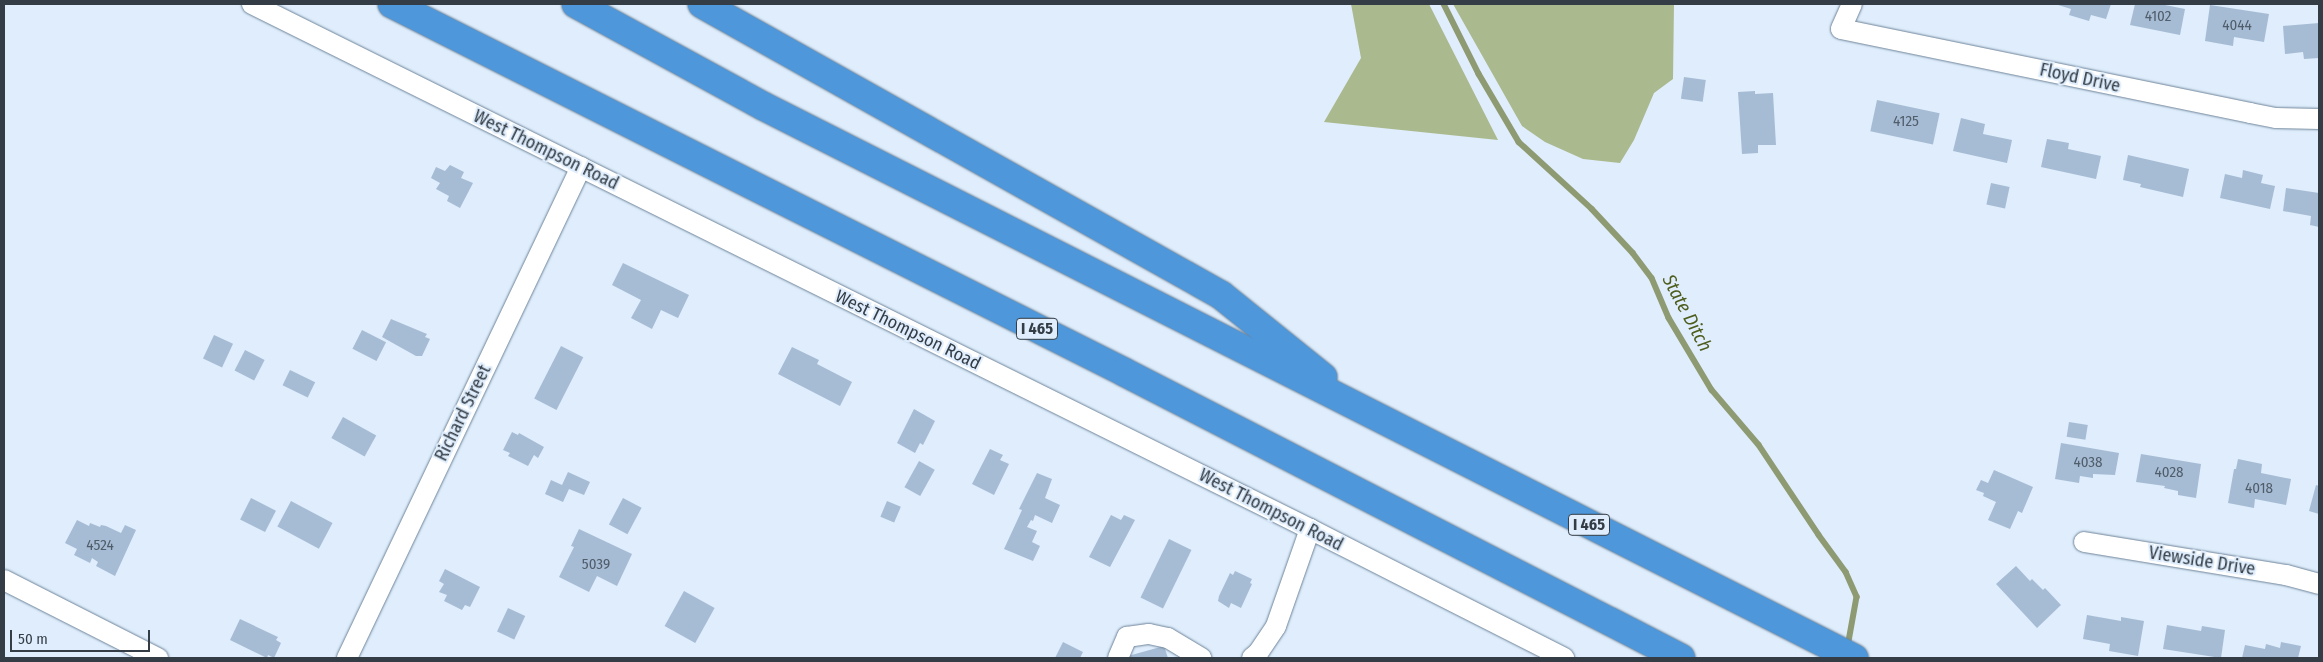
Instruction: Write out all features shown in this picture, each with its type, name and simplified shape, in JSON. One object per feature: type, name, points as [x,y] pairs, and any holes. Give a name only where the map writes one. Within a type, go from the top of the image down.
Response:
[{"type":"highway","name":"I 465","points":[[392,4],[1124,372],[1681,658]]},
{"type":"highway","name":"I 465","points":[[576,4],[763,106],[1854,658]]},
{"type":"highway","points":[[702,4],[1221,295],[1369,414]]},
{"type":"street","name":"West Thompson Road","points":[[252,4],[1310,529],[1564,658]]},
{"type":"street","name":"Floyd Drive","points":[[1852,4],[1841,29],[2276,118],[2319,118]]},
{"type":"street","name":"Richard Street","points":[[346,658],[581,167]]},
{"type":"street","points":[[1252,658],[1258,653],[1276,626],[1310,529]]},
{"type":"street","name":"Viewside Drive","points":[[2084,542],[2286,575],[2319,584]]},
{"type":"street","points":[[4,580],[158,658]]},
{"type":"street","points":[[1118,658],[1127,637],[1149,634],[1168,638],[1201,658]]},
{"type":"green space","points":[[1351,4],[1429,4],[1498,140],[1324,122],[1361,58]]},
{"type":"green space","points":[[1453,4],[1674,4],[1673,79],[1654,93],[1634,140],[1620,163],[1583,159],[1545,142],[1522,126]]},
{"type":"building","points":[[2055,4],[2111,4],[2106,19],[2091,15],[2089,21],[2069,15],[2071,9]]},
{"type":"building","points":[[2135,4],[2160,4],[2185,9],[2180,35],[2130,25]]},
{"type":"building","points":[[2210,5],[2269,14],[2264,42],[2234,37],[2233,46],[2205,41]]},
{"type":"building","points":[[2319,23],[2319,58],[2304,59],[2303,52],[2285,54],[2283,26]]},
{"type":"building","points":[[1684,77],[1706,80],[1703,102],[1681,99]]},
{"type":"building","points":[[1755,91],[1755,94],[1773,93],[1776,145],[1758,145],[1758,153],[1742,154],[1738,92]]},
{"type":"building","points":[[1877,100],[1940,113],[1933,145],[1870,131]]},
{"type":"building","points":[[1961,118],[1985,124],[1983,134],[2012,140],[2007,163],[1953,151]]},
{"type":"building","points":[[2047,139],[2069,143],[2068,149],[2101,156],[2096,179],[2041,167]]},
{"type":"building","points":[[2128,155],[2189,169],[2183,197],[2140,187],[2141,184],[2123,180]]},
{"type":"building","points":[[450,165],[464,172],[461,178],[473,183],[460,208],[447,201],[449,196],[436,189],[440,183],[431,178],[436,167],[445,171]]},
{"type":"building","points":[[2243,170],[2263,175],[2261,183],[2275,186],[2270,209],[2220,198],[2225,174],[2242,178]]},
{"type":"building","points":[[1991,183],[2010,187],[2005,208],[1986,205]]},
{"type":"building","points":[[2286,188],[2319,193],[2319,227],[2310,225],[2311,216],[2283,211]]},
{"type":"building","points":[[623,263],[689,295],[678,318],[661,310],[652,329],[631,318],[641,300],[612,285]]},
{"type":"building","points":[[391,319],[427,334],[425,337],[430,339],[422,356],[416,356],[382,337]]},
{"type":"building","points":[[362,330],[386,342],[377,361],[352,349]]},
{"type":"building","points":[[214,335],[233,344],[222,367],[203,359]]},
{"type":"building","points":[[561,346],[583,357],[556,410],[534,399]]},
{"type":"building","points":[[792,347],[819,360],[817,364],[852,382],[840,406],[778,374]]},
{"type":"building","points":[[245,350],[265,360],[254,380],[235,370]]},
{"type":"building","points":[[290,370],[315,382],[308,398],[283,385]]},
{"type":"building","points":[[914,409],[935,421],[923,445],[920,443],[915,453],[897,443]]},
{"type":"building","points":[[343,417],[376,435],[365,456],[331,438]]},
{"type":"building","points":[[2069,422],[2088,425],[2085,440],[2067,437]]},
{"type":"building","points":[[512,432],[518,435],[519,433],[544,447],[538,458],[534,455],[528,466],[508,456],[510,453],[503,450]]},
{"type":"building","points":[[2061,443],[2119,453],[2115,475],[2093,474],[2093,478],[2080,476],[2079,483],[2055,479]]},
{"type":"building","points":[[990,449],[1003,455],[1000,460],[1009,464],[994,495],[972,484]]},
{"type":"building","points":[[2141,454],[2201,464],[2196,498],[2178,495],[2178,491],[2164,488],[2165,486],[2136,482]]},
{"type":"building","points":[[2238,459],[2262,464],[2261,473],[2291,479],[2286,505],[2255,499],[2254,508],[2228,503],[2234,469],[2236,469]]},
{"type":"building","points":[[919,461],[935,470],[920,496],[904,487]]},
{"type":"building","points":[[1994,470],[2033,487],[2022,513],[2018,511],[2010,529],[1988,520],[1996,502],[1983,496],[1984,493],[1976,490],[1981,480],[1988,483]]},
{"type":"building","points":[[568,472],[590,482],[584,495],[569,489],[563,502],[545,494],[551,480],[562,485]]},
{"type":"building","points":[[1037,473],[1052,479],[1045,498],[1060,505],[1052,523],[1035,515],[1033,521],[1031,520],[1027,527],[1037,531],[1032,542],[1040,546],[1033,561],[1004,549],[1022,510],[1019,509]]},
{"type":"building","points":[[2316,485],[2319,486],[2319,514],[2309,511]]},
{"type":"building","points":[[251,498],[276,511],[265,532],[240,519]]},
{"type":"building","points":[[623,498],[642,508],[627,534],[609,524]]},
{"type":"building","points":[[291,501],[332,523],[319,549],[277,527]]},
{"type":"building","points":[[887,501],[901,507],[894,523],[880,517]]},
{"type":"building","points":[[1111,515],[1121,520],[1124,515],[1135,520],[1110,567],[1089,557]]},
{"type":"building","points":[[77,520],[89,526],[90,523],[100,527],[101,525],[106,526],[121,533],[125,525],[136,530],[115,576],[96,566],[98,562],[92,558],[90,563],[74,555],[77,549],[65,543]]},
{"type":"building","points":[[579,529],[632,554],[617,586],[597,576],[589,592],[559,577],[574,547],[571,546]]},
{"type":"building","points":[[1169,539],[1191,550],[1163,608],[1141,597]]},
{"type":"building","points":[[2016,566],[2030,581],[2032,579],[2043,590],[2045,588],[2061,605],[2037,628],[1996,584]]},
{"type":"building","points":[[445,569],[480,587],[470,607],[465,605],[462,610],[444,601],[447,595],[439,592],[444,584],[439,581]]},
{"type":"building","points":[[1235,571],[1252,579],[1250,583],[1252,584],[1241,608],[1231,603],[1229,608],[1218,601],[1230,573],[1233,575]]},
{"type":"building","points":[[684,591],[715,608],[695,643],[665,626]]},
{"type":"building","points":[[508,608],[525,616],[514,640],[497,632]]},
{"type":"building","points":[[2087,615],[2121,621],[2121,617],[2144,621],[2138,656],[2109,651],[2110,644],[2083,639]]},
{"type":"building","points":[[240,619],[278,637],[276,640],[281,643],[274,658],[268,655],[267,658],[230,640]]},
{"type":"building","points":[[2167,625],[2201,631],[2202,626],[2225,630],[2221,658],[2163,649]]},
{"type":"building","points":[[1063,642],[1083,652],[1080,658],[1055,658]]},
{"type":"building","points":[[2281,642],[2301,646],[2298,658],[2242,658],[2245,645],[2265,649],[2266,644],[2280,648]]},
{"type":"building","points":[[1164,646],[1168,658],[1128,658],[1128,656]]},
{"type":"waterway","name":"State Ditch","points":[[1444,4],[1479,74],[1519,142],[1592,209],[1633,253],[1652,278],[1669,318],[1712,390],[1759,445],[1846,572],[1857,597],[1848,647]]}]
